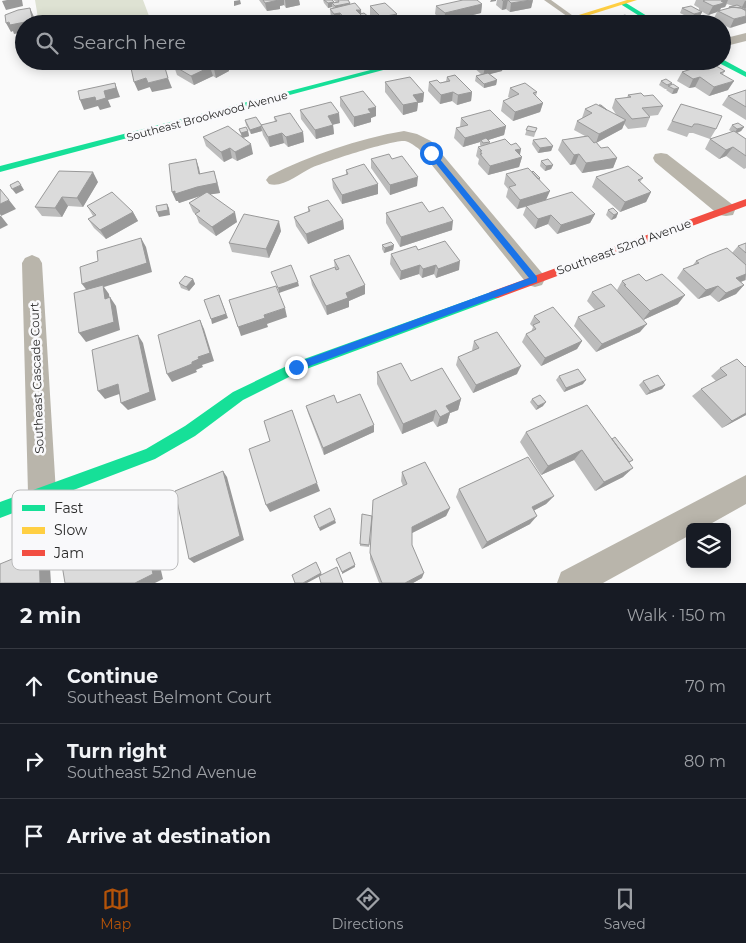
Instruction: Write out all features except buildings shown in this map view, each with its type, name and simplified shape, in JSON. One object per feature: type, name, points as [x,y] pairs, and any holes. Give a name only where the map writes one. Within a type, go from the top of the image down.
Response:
[{"type":"street","points":[[584,15],[629,2],[646,15]]},
{"type":"street","points":[[731,41],[746,37]]},
{"type":"street","points":[[731,66],[746,75]]},
{"type":"street","name":"Southeast Brookwood Avenue","points":[[0,169],[380,70]]},
{"type":"street","points":[[275,180],[308,163],[386,139],[404,136],[412,137],[425,145],[535,279]]},
{"type":"street","points":[[661,158],[726,210]]},
{"type":"street","name":"Southeast 52nd Avenue","points":[[50,490],[150,454],[190,430],[238,396],[296,367],[746,202]]},
{"type":"street","name":"Southeast Cascade Court","points":[[32,263],[42,490]]},
{"type":"street","points":[[572,583],[746,488]]},
{"type":"street","name":"Southeast 52nd Avenue","points":[[0,510],[12,505]]},
{"type":"lane","points":[[547,0],[569,15]]},
{"type":"shaded area","points":[[35,0],[143,0],[149,15],[38,15]]},
{"type":"traffic: fast","points":[[624,4],[642,15]]},
{"type":"traffic: fast","points":[[731,66],[746,75]]},
{"type":"traffic: fast","points":[[0,169],[380,70]]},
{"type":"traffic: fast","points":[[54,490],[150,454],[190,431],[238,396],[297,367],[494,295]]},
{"type":"traffic: fast","points":[[0,510],[12,506]]},
{"type":"traffic: slow","points":[[583,15],[634,0]]},
{"type":"traffic: jam","points":[[494,295],[746,202]]},
{"type":"route","points":[[296,367],[535,279],[431,153]]}]
